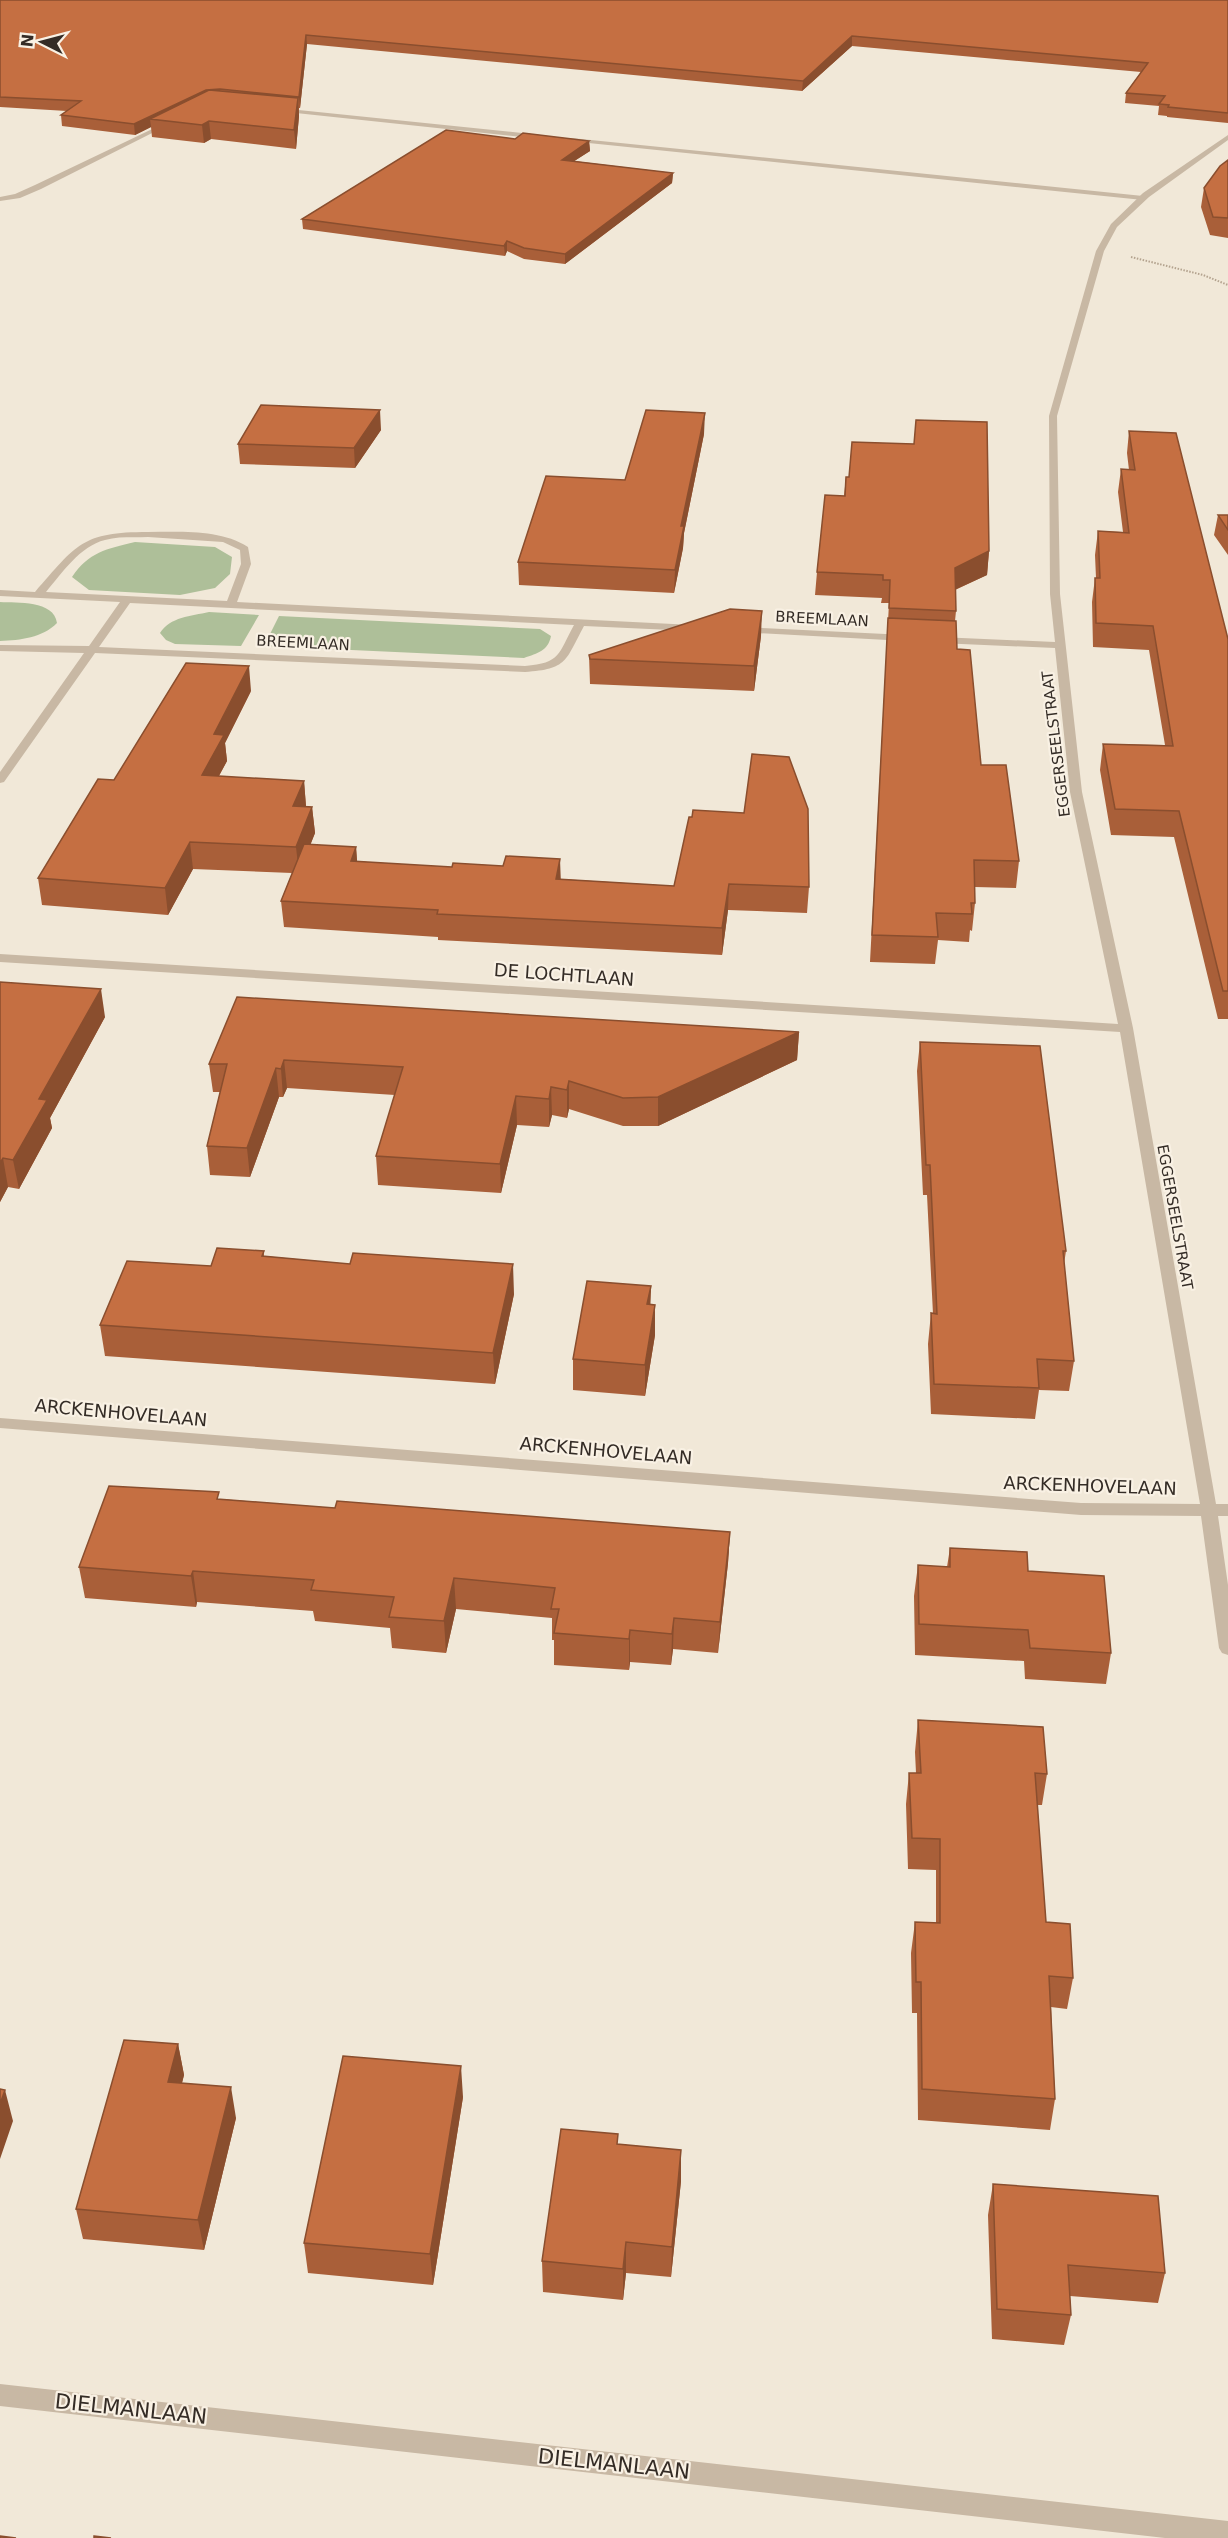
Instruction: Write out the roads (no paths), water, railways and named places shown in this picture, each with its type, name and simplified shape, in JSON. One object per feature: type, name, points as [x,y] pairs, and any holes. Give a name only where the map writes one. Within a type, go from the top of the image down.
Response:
[{"type":"street","points":[[269,109],[555,138]]},
{"type":"street","points":[[0,199],[17,196],[38,187],[177,120]]},
{"type":"street","name":"EGGERSEELSTRAAT","points":[[1228,137],[1143,198],[1114,226],[1100,251],[1053,416],[1055,594],[1076,792],[1126,1028],[1209,1510],[1228,1648]]},
{"type":"street","points":[[567,139],[1143,198]]},
{"type":"street","points":[[38,595],[79,550],[104,537],[141,535],[214,538],[233,542],[245,549],[246,564],[231,604]]},
{"type":"street","name":"BREEMLAAN","points":[[0,593],[699,628]]},
{"type":"street","points":[[0,780],[127,600]]},
{"type":"street","name":"BREEMLAAN","points":[[0,648],[533,668],[549,667],[561,658],[580,623]]},
{"type":"street","name":"BREEMLAAN","points":[[735,630],[912,638]]},
{"type":"street","points":[[924,639],[1062,645]]},
{"type":"street","name":"DE LOCHTLAAN","points":[[0,958],[1126,1028]]},
{"type":"street","name":"ARCKENHOVELAAN","points":[[0,1423],[1081,1509],[1228,1510]]},
{"type":"street","name":"DIELMANLAAN","points":[[0,2395],[1228,2533]]}]
